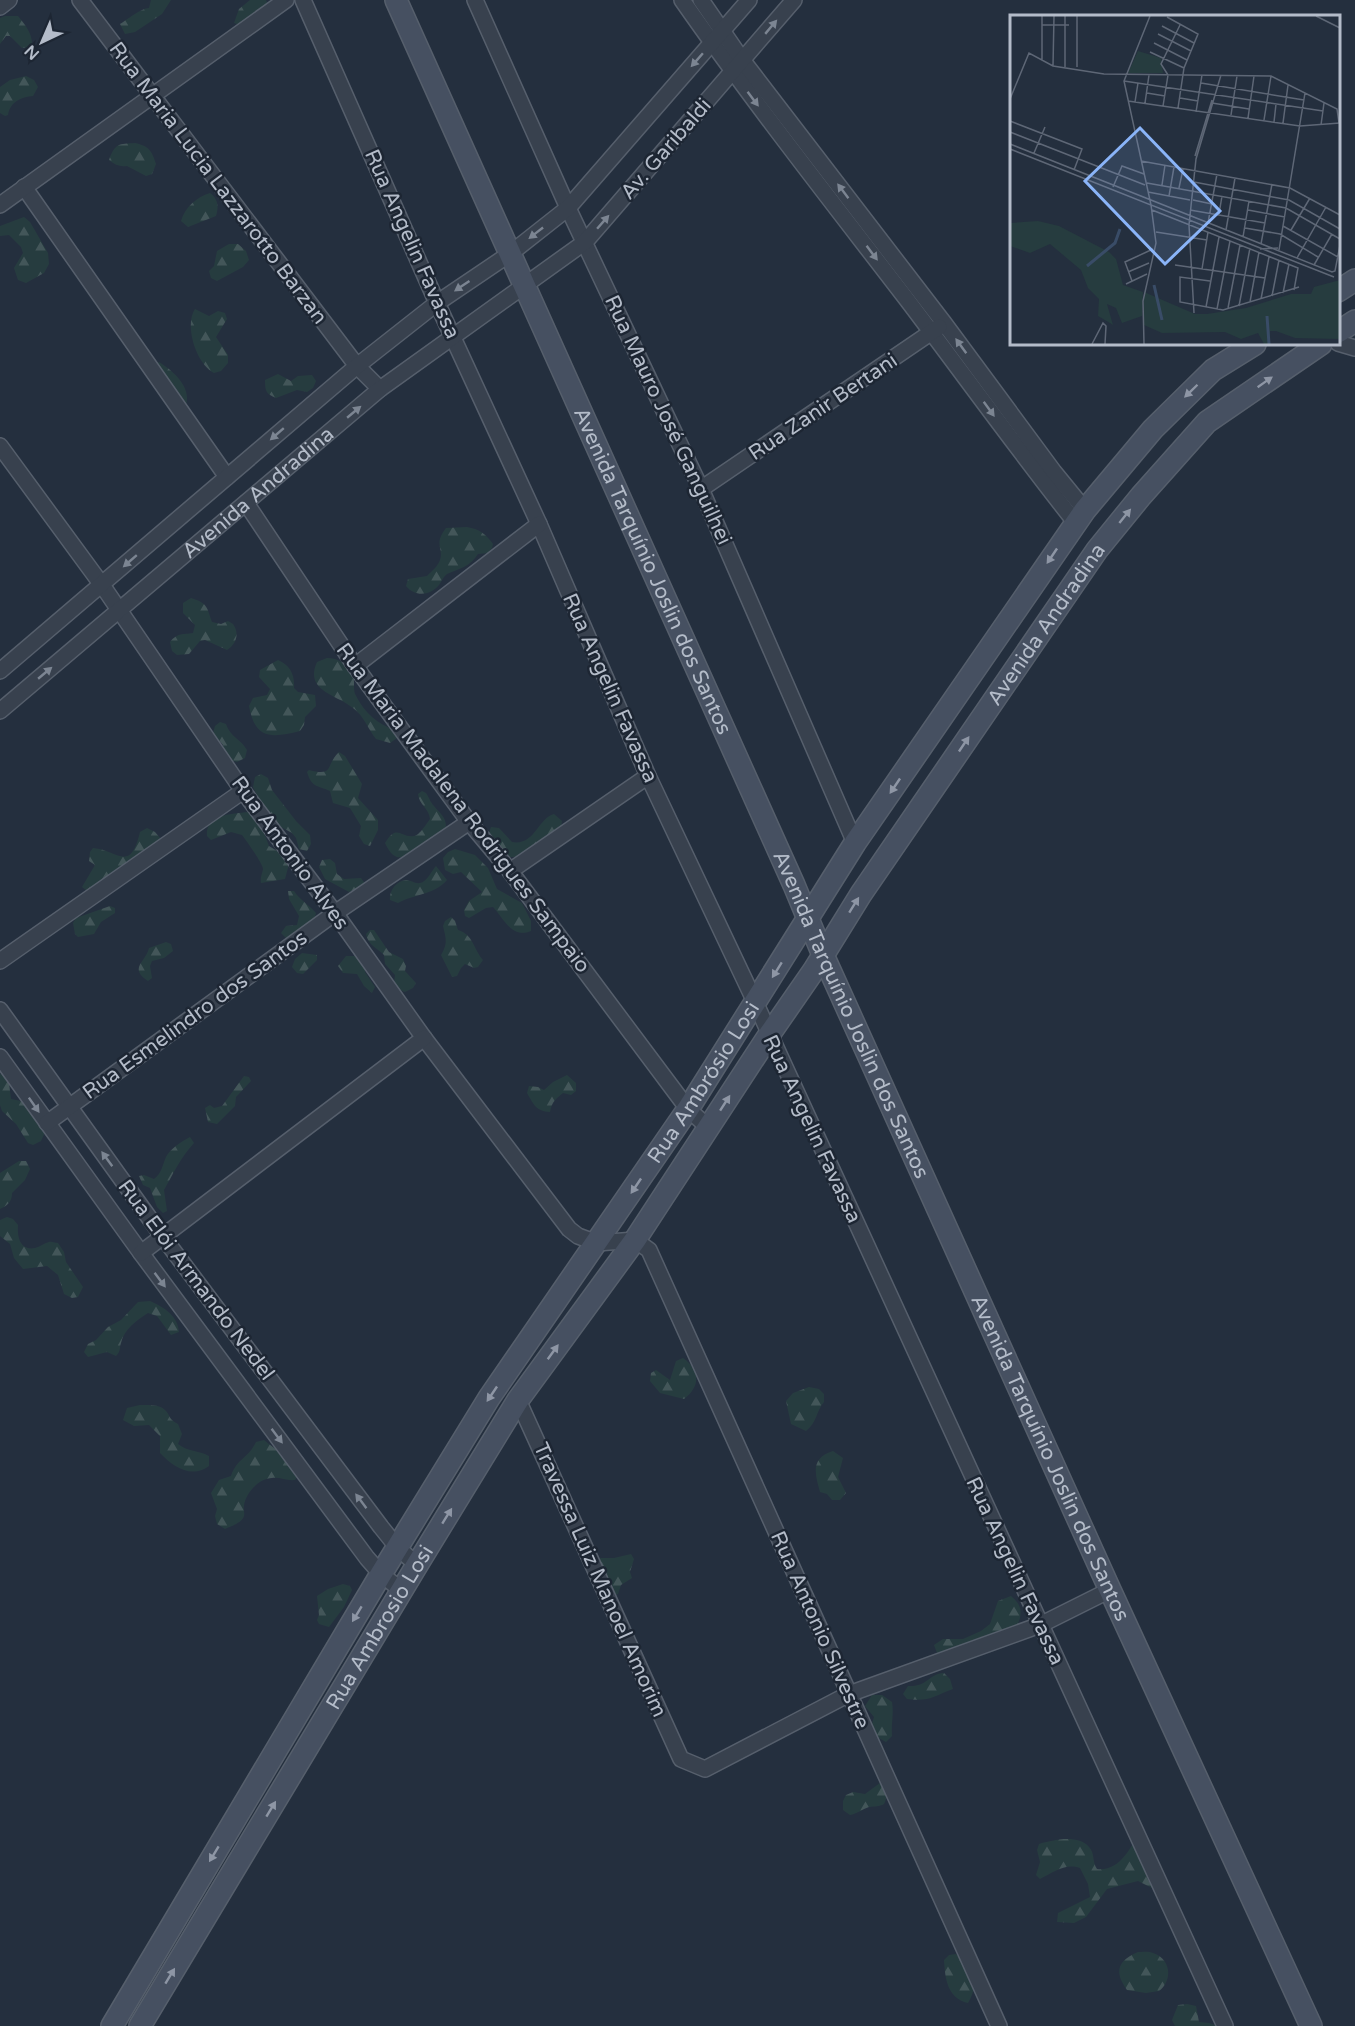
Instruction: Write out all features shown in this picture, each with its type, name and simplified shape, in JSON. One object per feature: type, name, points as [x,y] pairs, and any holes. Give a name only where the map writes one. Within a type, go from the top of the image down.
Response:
[{"type":"street","points":[[0,7],[9,0]]},
{"type":"street","name":"Rua Maria Lucia Lazzarotto Barzan","points":[[80,0],[357,366],[380,389]]},
{"type":"street","points":[[0,205],[286,0]]},
{"type":"street","name":"Rua Angelin Favassa","points":[[303,0],[437,303],[539,524],[648,776],[756,1004],[1225,2026]]},
{"type":"street","name":"Avenida Tarquínio Joslin dos Santos","points":[[396,0],[789,874],[823,955],[1110,1590],[1311,2026]]},
{"type":"street","name":"Rua Mauro José Ganguilhei","points":[[475,0],[568,208],[701,489],[855,843]]},
{"type":"street","points":[[682,0],[717,38],[938,328],[1048,478],[1080,516]]},
{"type":"street","points":[[701,0],[717,38]]},
{"type":"street","name":"Av. Garibaldi","points":[[0,671],[357,366],[437,303],[511,253],[568,208],[749,0]]},
{"type":"street","name":"Av. Garibaldi","points":[[525,284],[585,242],[794,0]]},
{"type":"street","points":[[24,187],[226,477]]},
{"type":"street","points":[[1340,290],[1355,280]]},
{"type":"street","name":"Avenida Andradina","points":[[0,711],[380,389],[525,284]]},
{"type":"street","points":[[1340,331],[1355,321]]},
{"type":"street","name":"Rua Zanir Bertani","points":[[701,489],[938,328]]},
{"type":"street","points":[[1340,344],[1355,348]]},
{"type":"street","name":"Avenida Andradina","points":[[808,921],[855,843],[1080,516],[1153,429],[1213,370],[1253,345]]},
{"type":"street","name":"Avenida Andradina","points":[[823,955],[861,894],[1097,550],[1141,496],[1208,422],[1320,345]]},
{"type":"street","name":"Rua Antonio Alves","points":[[0,446],[102,585],[243,791],[335,913],[424,1038],[569,1229],[578,1236],[597,1243]]},
{"type":"street","name":"Rua Maria Madalena Rodrigues Sampaio","points":[[246,503],[355,666],[469,822],[510,871],[688,1109],[709,1128]]},
{"type":"street","points":[[355,666],[539,524]]},
{"type":"street","points":[[510,871],[648,776]]},
{"type":"street","points":[[0,961],[243,791]]},
{"type":"street","name":"Rua Esmelindro dos Santos","points":[[47,1123],[335,913],[469,822]]},
{"type":"street","name":"Rua Ambrósio Losi","points":[[597,1243],[688,1109],[808,921]]},
{"type":"street","name":"Rua Ambrósio Losi","points":[[635,1240],[823,955]]},
{"type":"street","name":"Rua Elói Armando Nedel","points":[[0,1010],[163,1237],[397,1547],[417,1565]]},
{"type":"street","points":[[141,1253],[424,1038]]},
{"type":"street","name":"Rua Elói Armando Nedel","points":[[0,1057],[141,1253],[381,1574],[401,1590]]},
{"type":"street","points":[[597,1243],[635,1240]]},
{"type":"street","name":"Rua Ambrosio Losi","points":[[140,2026],[401,1590],[518,1400],[635,1240]]},
{"type":"street","name":"Rua Antonio Silvestre","points":[[635,1240],[649,1250],[999,2026]]},
{"type":"street","name":"Rua Ambrosio Losi","points":[[112,2026],[397,1547],[489,1398],[597,1243]]},
{"type":"street","name":"Travessa Luiz Manoel Amorim","points":[[518,1400],[681,1759],[705,1769],[849,1694]]},
{"type":"street","points":[[849,1694],[1040,1625],[1110,1590]]},
{"type":"green space","points":[[151,0],[171,0],[162,14],[135,32],[125,34],[120,24],[138,12],[149,8]]},
{"type":"green space","points":[[250,0],[266,0],[268,5],[240,25],[234,23],[239,9]]},
{"type":"green space","points":[[18,16],[30,34],[32,47],[22,48],[10,36],[6,36],[0,44],[0,18]]},
{"type":"green space","points":[[26,76],[34,80],[38,87],[33,96],[17,101],[9,110],[8,115],[0,113],[0,87],[10,80]]},
{"type":"green space","points":[[135,143],[151,152],[156,164],[152,174],[146,176],[109,160],[116,147]]},
{"type":"green space","points":[[210,193],[217,203],[216,216],[188,227],[181,221],[185,211],[196,200]]},
{"type":"green space","points":[[24,217],[30,222],[48,253],[49,264],[44,273],[26,283],[18,280],[14,268],[23,253],[21,247],[9,235],[0,236],[0,226]]},
{"type":"green space","points":[[229,244],[238,244],[246,251],[249,260],[243,267],[217,281],[211,278],[209,271],[214,266],[217,251]]},
{"type":"green space","points":[[195,309],[209,316],[218,311],[225,313],[227,319],[216,337],[228,355],[228,363],[221,371],[214,373],[197,353],[191,334],[192,316]]},
{"type":"green space","points":[[159,362],[177,377],[185,389],[187,396],[183,411],[154,365]]},
{"type":"green space","points":[[278,374],[291,381],[298,376],[312,375],[316,381],[313,388],[307,392],[297,390],[276,398],[267,392],[265,380]]},
{"type":"green space","points":[[467,527],[479,531],[490,540],[493,544],[488,553],[478,554],[468,564],[447,574],[435,589],[427,593],[422,594],[410,590],[406,586],[408,579],[427,576],[438,564],[441,556],[439,542],[446,528]]},
{"type":"green space","points":[[191,598],[204,604],[212,622],[221,624],[228,621],[233,624],[236,638],[227,650],[205,640],[200,641],[189,654],[177,655],[172,651],[170,642],[173,639],[181,634],[193,633],[195,625],[183,613],[183,603]]},
{"type":"green space","points":[[327,658],[339,660],[349,668],[354,677],[355,694],[363,707],[377,721],[396,731],[397,738],[390,743],[376,739],[357,711],[318,686],[314,672],[317,662]]},
{"type":"green space","points":[[278,660],[291,671],[294,688],[298,692],[315,695],[316,706],[305,717],[300,731],[273,735],[260,731],[249,706],[253,698],[267,695],[270,689],[259,677],[260,670]]},
{"type":"green space","points":[[220,722],[226,724],[230,732],[247,750],[245,758],[237,762],[229,760],[221,753],[223,745],[213,733],[215,726]]},
{"type":"green space","points":[[339,752],[345,756],[362,784],[358,798],[378,820],[378,830],[370,846],[364,844],[359,836],[361,826],[350,808],[333,803],[330,791],[313,783],[307,772],[309,770],[326,771]]},
{"type":"green space","points":[[261,774],[268,778],[272,790],[310,835],[311,844],[307,851],[299,849],[292,833],[270,821],[253,787],[255,777]]},
{"type":"green space","points":[[422,791],[426,793],[444,818],[446,827],[406,855],[398,857],[389,851],[385,843],[389,837],[396,833],[416,835],[430,819],[419,798],[418,794]]},
{"type":"green space","points":[[248,812],[261,825],[269,846],[282,854],[289,864],[285,879],[261,883],[262,866],[242,835],[231,832],[211,840],[207,836],[210,823],[215,819]]},
{"type":"green space","points":[[554,814],[562,821],[561,827],[534,850],[518,857],[500,853],[488,835],[491,827],[499,828],[512,842],[520,842],[531,836],[548,817]]},
{"type":"green space","points":[[147,828],[161,839],[94,889],[87,891],[82,887],[95,865],[89,861],[93,848],[127,856],[136,845],[140,832]]},
{"type":"green space","points":[[455,849],[475,855],[488,868],[497,889],[522,903],[531,921],[531,931],[524,933],[514,930],[493,907],[486,908],[469,918],[465,916],[464,910],[469,901],[482,892],[461,872],[453,874],[445,870],[443,858]]},
{"type":"green space","points":[[330,859],[335,863],[337,874],[344,879],[361,878],[366,885],[349,892],[325,879],[319,867],[322,860]]},
{"type":"green space","points":[[436,866],[447,880],[442,885],[398,903],[390,900],[396,884],[406,880],[423,882]]},
{"type":"green space","points":[[288,891],[294,891],[316,913],[313,925],[295,938],[287,939],[281,933],[286,926],[297,925],[299,916],[289,899]]},
{"type":"green space","points":[[110,906],[115,908],[115,913],[101,922],[94,934],[78,937],[75,934],[73,923],[76,918]]},
{"type":"green space","points":[[451,917],[458,930],[467,935],[483,960],[478,967],[474,968],[465,964],[457,976],[452,977],[441,955],[446,941],[443,926],[445,921]]},
{"type":"green space","points":[[374,930],[389,952],[403,959],[406,966],[405,971],[416,983],[413,988],[405,992],[397,989],[394,983],[395,975],[385,964],[384,955],[367,938],[366,934]]},
{"type":"green space","points":[[166,942],[171,944],[173,951],[164,958],[152,961],[150,966],[152,978],[148,981],[139,972],[140,965],[149,948]]},
{"type":"green space","points":[[302,953],[317,955],[317,960],[303,974],[297,973],[292,967],[295,959]]},
{"type":"green space","points":[[346,956],[356,956],[365,963],[365,972],[375,987],[372,993],[364,986],[357,974],[343,973],[338,966]]},
{"type":"green space","points":[[0,1074],[5,1075],[9,1083],[11,1099],[26,1102],[46,1130],[41,1141],[33,1145],[28,1143],[16,1124],[2,1111]]},
{"type":"green space","points":[[567,1075],[576,1083],[576,1091],[571,1095],[563,1093],[553,1103],[550,1112],[536,1107],[527,1093],[529,1086],[544,1090]]},
{"type":"green space","points":[[244,1076],[249,1077],[251,1081],[236,1097],[235,1106],[217,1124],[208,1122],[205,1108],[210,1105],[214,1108],[222,1106]]},
{"type":"green space","points":[[190,1137],[194,1143],[181,1160],[164,1190],[167,1211],[163,1213],[157,1207],[150,1188],[143,1185],[139,1176],[144,1175],[154,1179],[157,1177],[170,1151]]},
{"type":"green space","points":[[19,1161],[26,1161],[30,1169],[25,1180],[12,1193],[9,1203],[0,1209],[0,1173]]},
{"type":"green space","points":[[7,1217],[13,1219],[18,1225],[20,1242],[26,1247],[35,1248],[50,1242],[58,1243],[64,1252],[66,1262],[83,1287],[78,1297],[72,1298],[64,1294],[58,1275],[47,1266],[23,1269],[14,1258],[10,1244],[0,1236],[0,1220]]},
{"type":"green space","points":[[150,1301],[173,1317],[179,1332],[171,1335],[157,1316],[148,1313],[128,1329],[116,1356],[107,1352],[88,1357],[84,1352],[88,1344],[96,1340],[108,1327],[121,1320],[138,1302]]},
{"type":"green space","points":[[683,1358],[693,1368],[696,1378],[690,1394],[684,1399],[660,1393],[650,1381],[651,1373],[656,1370],[670,1380],[676,1361]]},
{"type":"green space","points":[[809,1387],[819,1389],[824,1394],[824,1402],[806,1431],[791,1424],[786,1401],[793,1393]]},
{"type":"green space","points":[[140,1405],[163,1408],[178,1424],[182,1434],[178,1444],[209,1456],[209,1466],[203,1470],[183,1470],[165,1458],[160,1453],[160,1436],[149,1425],[134,1426],[123,1420],[127,1408]]},
{"type":"green space","points":[[264,1440],[301,1470],[295,1480],[272,1478],[258,1484],[245,1501],[241,1521],[225,1529],[217,1524],[215,1516],[217,1509],[211,1493],[219,1480],[231,1476],[236,1465],[250,1452],[256,1442]]},
{"type":"green space","points":[[833,1451],[843,1458],[838,1477],[846,1493],[840,1500],[832,1500],[827,1494],[820,1492],[816,1473],[817,1462]]},
{"type":"green space","points":[[631,1554],[634,1559],[630,1572],[632,1578],[621,1585],[618,1594],[613,1596],[596,1564],[600,1558]]},
{"type":"green space","points":[[343,1584],[350,1586],[352,1590],[344,1607],[329,1627],[319,1624],[317,1596]]},
{"type":"green space","points":[[1011,1596],[1020,1610],[1017,1626],[944,1656],[937,1653],[934,1645],[943,1639],[963,1639],[981,1631],[990,1624],[998,1601]]},
{"type":"green space","points":[[944,1673],[950,1679],[953,1689],[921,1700],[907,1699],[903,1694],[908,1686],[920,1685]]},
{"type":"green space","points":[[872,1695],[882,1695],[892,1702],[892,1736],[886,1742],[877,1737],[871,1727],[874,1717],[865,1706]]},
{"type":"green space","points":[[880,1783],[886,1792],[884,1804],[850,1815],[843,1810],[846,1795],[853,1792],[865,1794]]},
{"type":"green space","points":[[1139,1832],[1160,1881],[1152,1888],[1138,1881],[1107,1889],[1086,1917],[1074,1923],[1057,1922],[1058,1913],[1090,1897],[1088,1884],[1080,1868],[1075,1867],[1060,1869],[1040,1879],[1036,1875],[1040,1862],[1037,1850],[1039,1844],[1065,1839],[1079,1840],[1091,1849],[1097,1869],[1105,1869],[1112,1867],[1123,1858]]},
{"type":"green space","points":[[1138,1952],[1153,1953],[1164,1960],[1168,1976],[1159,1991],[1146,1993],[1127,1990],[1123,1984],[1119,1972],[1122,1963]]},
{"type":"green space","points":[[956,1954],[970,1971],[974,1983],[972,1996],[968,2003],[951,1992],[946,1980],[944,1960],[949,1955]]},
{"type":"green space","points":[[1178,2005],[1196,2006],[1199,2022],[1218,2026],[1175,2026],[1172,2020]]}]
